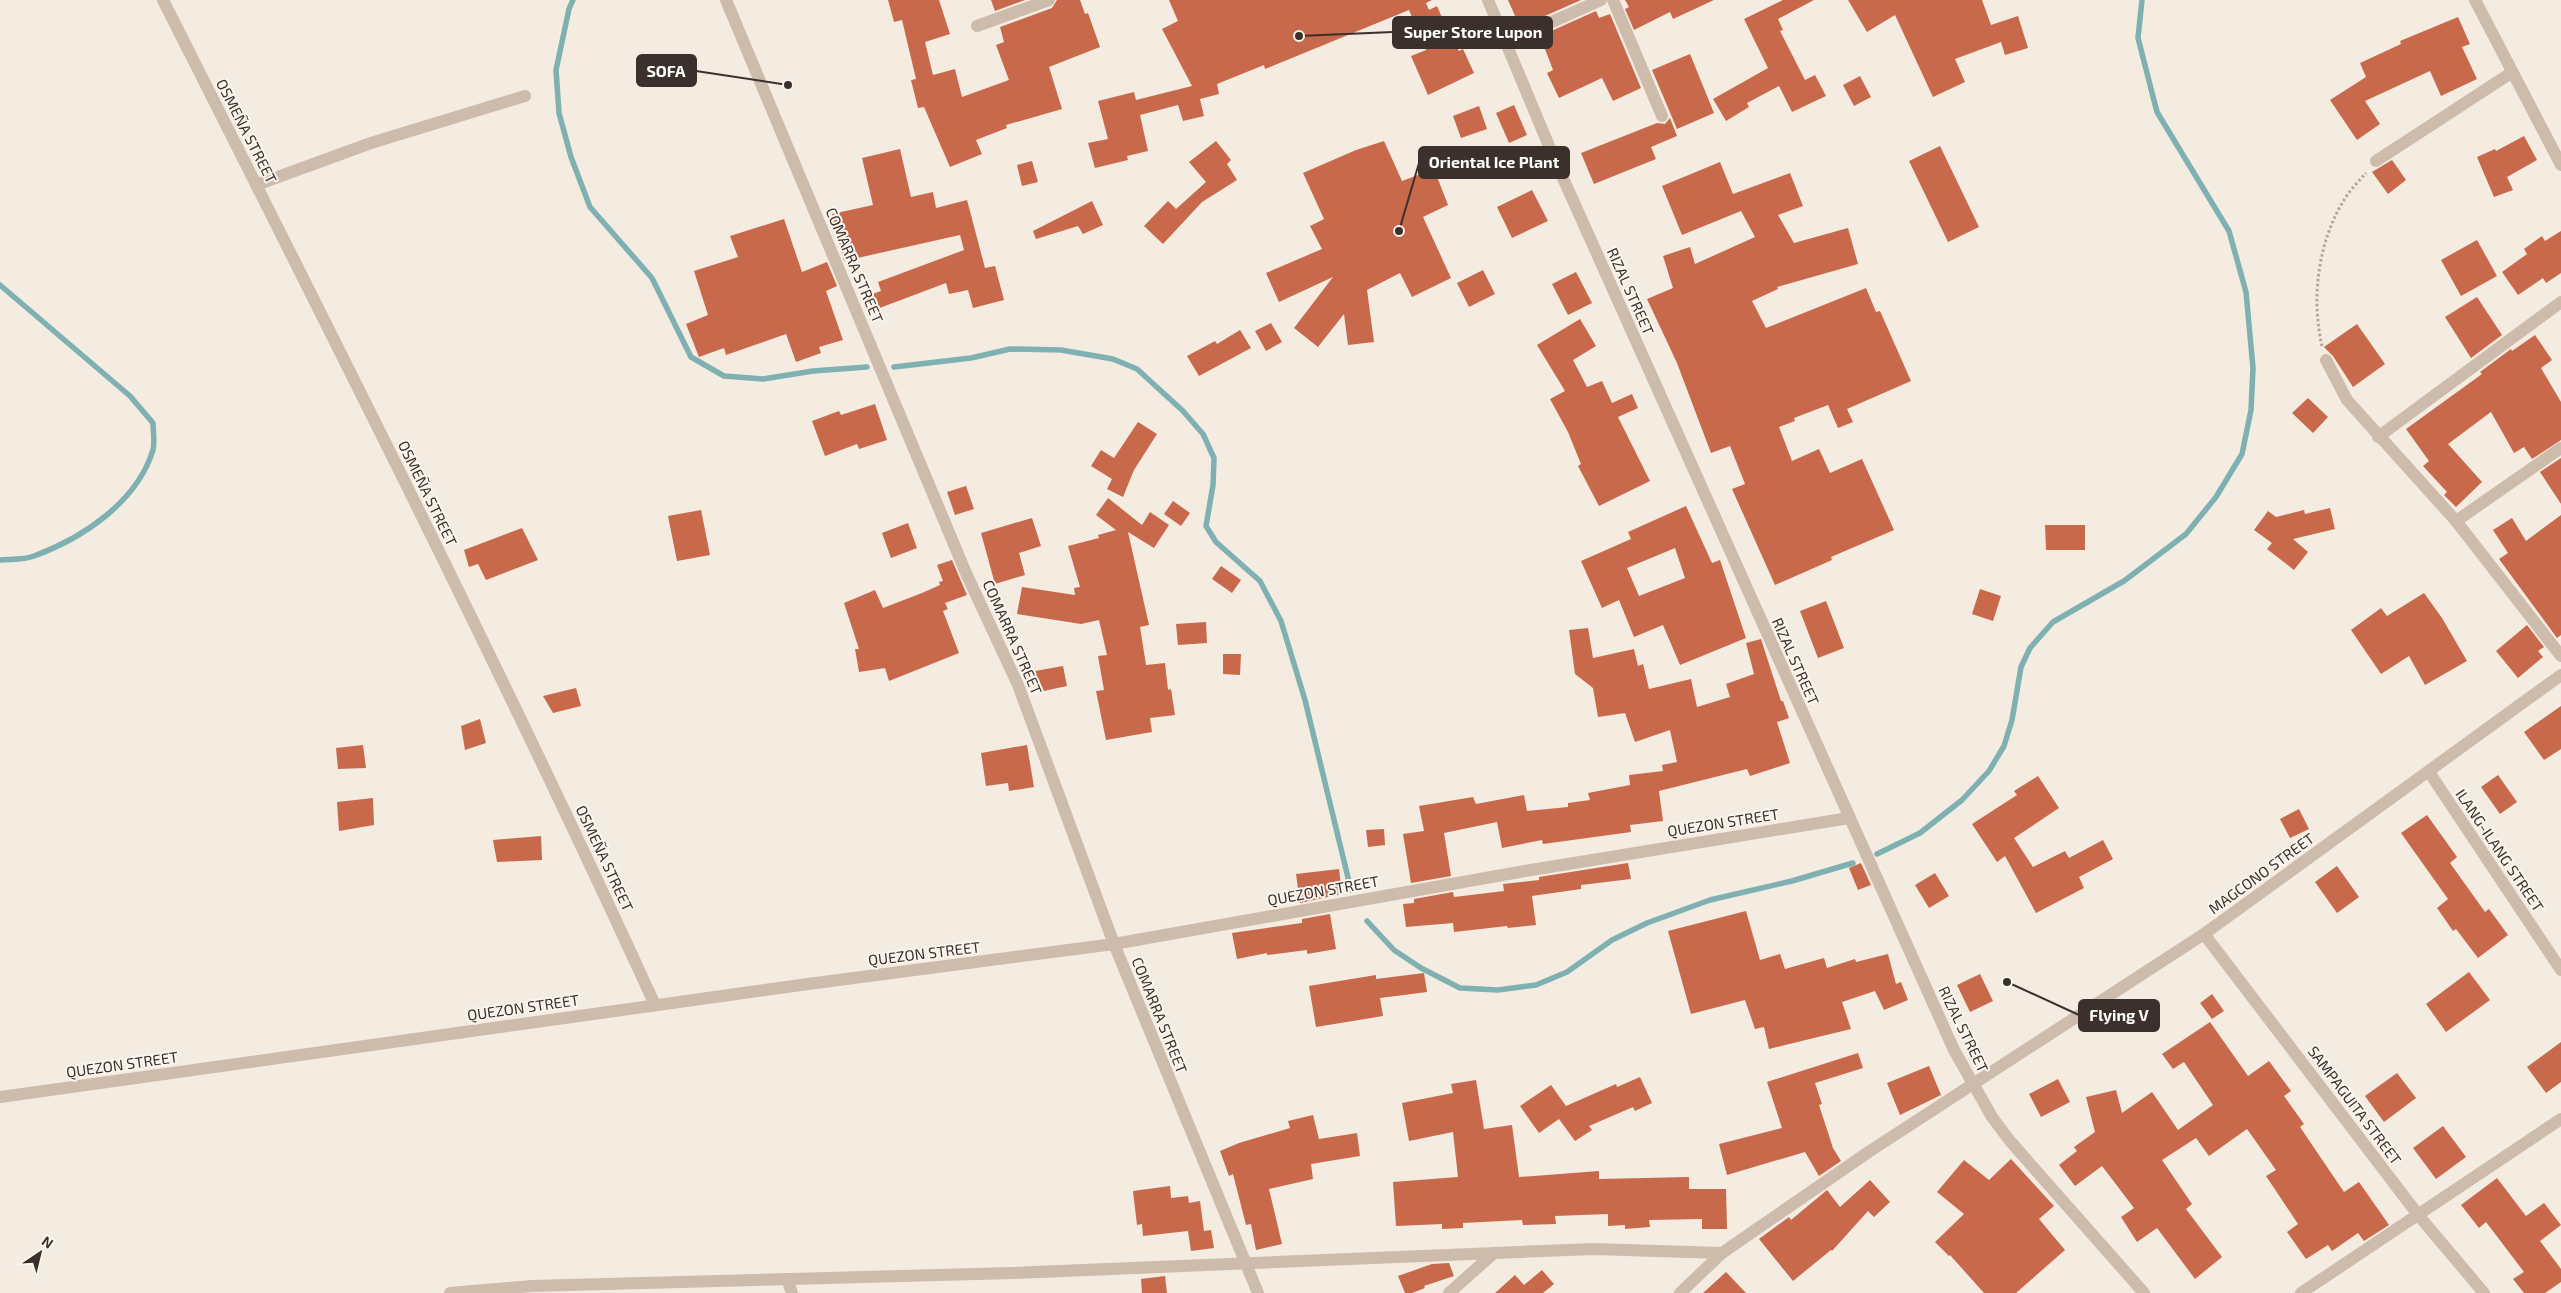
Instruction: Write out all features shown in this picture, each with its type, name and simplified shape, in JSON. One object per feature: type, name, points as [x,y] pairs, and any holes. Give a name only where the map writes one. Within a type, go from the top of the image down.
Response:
[{"type":"street","name":"OSMEÑA STREET","points":[[163,0],[567,813],[655,1005]]},
{"type":"street","name":"COMARRA STREET","points":[[726,0],[966,573],[1018,685],[1114,944],[1258,1293]]},
{"type":"street","points":[[977,26],[1049,0]]},
{"type":"street","name":"RIZAL STREET","points":[[1488,0],[1558,167],[1954,1050],[1996,1123],[2032,1169],[2144,1293]]},
{"type":"street","points":[[1507,42],[1601,0]]},
{"type":"street","points":[[1613,0],[1662,116]]},
{"type":"street","points":[[2475,0],[2511,73],[2561,165]]},
{"type":"street","points":[[2376,161],[2511,73]]},
{"type":"street","points":[[256,185],[380,140],[525,96]]},
{"type":"street","points":[[2378,437],[2561,302]]},
{"type":"street","points":[[2326,360],[2347,400],[2378,437],[2456,521],[2561,656]]},
{"type":"street","points":[[2456,521],[2561,448]]},
{"type":"street","name":"MAGCONO STREET","points":[[1680,1293],[1722,1253],[1870,1151],[1973,1086],[2204,934],[2561,675]]},
{"type":"street","name":"ILANG-ILANG STREET","points":[[2429,772],[2561,970]]},
{"type":"street","name":"QUEZON STREET","points":[[0,1097],[655,1005],[1114,944],[1515,873],[1849,818]]},
{"type":"street","name":"SAMPAGUITA STREET","points":[[2204,934],[2419,1216],[2484,1293]]},
{"type":"street","points":[[2301,1293],[2561,1120]]},
{"type":"street","points":[[450,1293],[551,1289],[670,1288],[787,1279],[1013,1273],[1593,1248],[1722,1253]]},
{"type":"street","points":[[1448,1293],[1494,1253]]},
{"type":"street","points":[[787,1279],[792,1293]]},
{"type":"path","points":[[2326,360],[2318,326],[2318,282],[2326,237],[2344,200],[2376,161]]},
{"type":"building","points":[[888,0],[939,0],[950,34],[925,42],[933,75],[955,69],[962,97],[1009,80],[996,45],[1004,42],[1000,27],[1052,8],[1057,0],[1080,0],[1085,14],[1088,13],[1100,47],[1049,67],[1062,109],[1006,125],[1007,128],[976,140],[982,154],[950,167],[924,107],[918,108],[911,80],[916,79],[902,20],[894,22]]},
{"type":"building","points":[[991,0],[1025,0],[995,11]]},
{"type":"building","points":[[1169,0],[1432,0],[1426,3],[1429,10],[1437,6],[1449,34],[1459,51],[1463,49],[1474,73],[1428,95],[1411,56],[1426,50],[1409,10],[1265,69],[1264,65],[1217,84],[1219,94],[1200,99],[1204,116],[1183,121],[1178,105],[1140,115],[1148,151],[1127,156],[1128,160],[1095,168],[1088,143],[1108,139],[1098,101],[1134,92],[1136,100],[1192,86],[1162,29],[1178,21]]},
{"type":"building","points":[[1508,0],[1581,0],[1520,27]]},
{"type":"building","points":[[1625,0],[1714,0],[1673,19],[1670,12],[1634,30],[1625,9],[1629,7]]},
{"type":"building","points":[[1783,0],[1814,0],[1778,19],[1783,30],[1780,31],[1805,80],[1815,75],[1826,96],[1792,112],[1779,86],[1747,103],[1749,107],[1726,121],[1713,99],[1768,68],[1744,19]]},
{"type":"building","points":[[1848,0],[1982,0],[1991,25],[2018,16],[2028,48],[2005,55],[2001,42],[1955,59],[1965,82],[1933,97],[1895,15],[1867,32]]},
{"type":"building","points":[[1596,11],[1599,18],[1610,14],[1641,88],[1613,101],[1602,78],[1559,98],[1547,73],[1553,70],[1540,36]]},
{"type":"building","points":[[2458,17],[2470,44],[2462,47],[2477,79],[2441,96],[2430,71],[2365,101],[2380,124],[2357,140],[2330,100],[2366,77],[2360,63],[2401,44],[2400,41]]},
{"type":"building","points":[[1690,54],[1714,113],[1677,129],[1652,70]]},
{"type":"building","points":[[1860,76],[1871,97],[1854,106],[1843,85]]},
{"type":"building","points":[[1514,105],[1527,135],[1509,143],[1496,113]]},
{"type":"building","points":[[1479,106],[1487,129],[1461,138],[1453,116]]},
{"type":"building","points":[[1670,118],[1677,136],[1651,147],[1656,159],[1594,184],[1581,153],[1657,123],[1665,124]]},
{"type":"building","points":[[2524,136],[2537,160],[2507,177],[2513,190],[2494,197],[2477,157],[2495,149],[2496,151]]},
{"type":"building","points":[[1216,141],[1231,160],[1227,164],[1237,180],[1202,202],[1163,244],[1144,226],[1168,201],[1176,209],[1206,182],[1189,162]]},
{"type":"building","points":[[1384,141],[1402,181],[1434,169],[1448,205],[1423,217],[1451,278],[1412,297],[1400,273],[1367,290],[1374,342],[1348,345],[1344,314],[1318,347],[1294,328],[1333,277],[1279,302],[1266,273],[1322,249],[1310,226],[1324,219],[1303,173],[1356,150]]},
{"type":"building","points":[[1940,146],[1979,227],[1948,242],[1909,161]]},
{"type":"building","points":[[900,149],[911,197],[933,192],[936,208],[967,200],[985,268],[995,266],[1004,300],[973,308],[968,290],[949,294],[946,283],[869,312],[864,297],[881,291],[878,282],[964,250],[960,235],[844,261],[832,214],[873,205],[862,158]]},
{"type":"building","points":[[2392,160],[2406,180],[2388,194],[2372,172]]},
{"type":"building","points":[[1032,161],[1038,182],[1022,186],[1017,165]]},
{"type":"building","points":[[1720,162],[1733,194],[1790,173],[1803,206],[1778,215],[1794,243],[1848,228],[1858,264],[1777,287],[1778,289],[1752,301],[1766,328],[1866,288],[1876,312],[1880,311],[1911,381],[1847,409],[1853,422],[1838,428],[1828,405],[1794,418],[1795,421],[1779,427],[1792,461],[1819,449],[1830,473],[1862,459],[1894,530],[1831,557],[1832,560],[1775,585],[1732,489],[1745,484],[1730,446],[1711,453],[1677,363],[1647,299],[1673,288],[1663,256],[1690,247],[1695,264],[1755,237],[1741,211],[1682,235],[1662,186]]},
{"type":"building","points":[[1532,190],[1548,221],[1512,238],[1497,207]]},
{"type":"building","points":[[1092,201],[1103,225],[1083,234],[1078,226],[1036,239],[1033,231]]},
{"type":"building","points":[[784,219],[802,272],[827,262],[837,286],[826,291],[843,340],[819,347],[821,353],[796,362],[786,334],[726,355],[724,348],[699,357],[686,324],[708,315],[694,271],[738,257],[730,236]]},
{"type":"building","points":[[2561,231],[2561,273],[2546,283],[2543,278],[2518,295],[2502,272],[2527,254],[2524,249],[2542,236],[2545,241]]},
{"type":"building","points":[[2477,240],[2497,276],[2461,296],[2441,260]]},
{"type":"building","points":[[1483,270],[1495,294],[1469,307],[1457,283]]},
{"type":"building","points":[[1576,272],[1592,303],[1568,315],[1552,284]]},
{"type":"building","points":[[2477,297],[2502,335],[2471,358],[2445,317]]},
{"type":"building","points":[[1580,319],[1596,346],[1573,360],[1587,387],[1602,381],[1612,403],[1632,394],[1638,408],[1618,417],[1650,481],[1599,506],[1578,466],[1581,464],[1568,432],[1550,399],[1565,391],[1537,345]]},
{"type":"building","points":[[1271,323],[1282,342],[1266,351],[1255,331]]},
{"type":"building","points":[[2357,324],[2385,364],[2353,387],[2333,356],[2324,347]]},
{"type":"building","points":[[1240,330],[1251,348],[1199,376],[1187,356],[1215,341],[1217,344]]},
{"type":"building","points":[[2535,335],[2552,360],[2541,368],[2561,402],[2561,440],[2532,459],[2524,447],[2514,453],[2491,412],[2448,444],[2482,482],[2456,507],[2444,495],[2447,492],[2423,466],[2429,461],[2406,429],[2482,374],[2480,372],[2511,349],[2512,351]]},
{"type":"building","points":[[2308,398],[2328,417],[2313,433],[2292,413]]},
{"type":"building","points":[[875,404],[887,440],[859,449],[857,444],[825,456],[812,421],[839,411],[841,415]]},
{"type":"building","points":[[1138,422],[1157,434],[1134,470],[1123,497],[1107,489],[1112,479],[1091,466],[1101,450],[1114,458]]},
{"type":"building","points":[[2561,458],[2561,504],[2540,472]]},
{"type":"building","points":[[966,486],[974,509],[955,515],[947,492]]},
{"type":"building","points":[[1108,498],[1142,525],[1150,512],[1169,525],[1154,548],[1128,532],[1149,625],[1140,627],[1146,665],[1165,663],[1168,690],[1171,689],[1175,715],[1150,718],[1152,732],[1106,740],[1096,691],[1104,690],[1098,656],[1107,655],[1099,620],[1081,624],[1017,614],[1022,587],[1075,595],[1074,588],[1080,587],[1068,546],[1099,538],[1098,535],[1116,530],[1096,515]]},
{"type":"building","points":[[1173,501],[1190,513],[1181,526],[1164,514]]},
{"type":"building","points":[[1686,506],[1712,563],[1720,560],[1746,638],[1680,665],[1663,625],[1634,637],[1619,600],[1602,608],[1581,561],[1631,539],[1628,532]],"holes":[[[1675,548],[1685,578],[1639,596],[1627,568]]]},
{"type":"building","points":[[2330,508],[2335,529],[2293,539],[2308,552],[2294,570],[2267,549],[2272,543],[2254,530],[2268,511],[2276,517],[2304,510],[2305,514]]},
{"type":"building","points":[[701,510],[710,555],[677,561],[668,516]]},
{"type":"building","points":[[2561,515],[2561,635],[2557,638],[2499,559],[2508,553],[2493,530],[2512,518],[2526,541]]},
{"type":"building","points":[[1032,518],[1041,546],[1019,553],[1025,575],[995,584],[981,533]]},
{"type":"building","points":[[908,523],[917,548],[891,558],[882,533]]},
{"type":"building","points":[[2045,525],[2085,525],[2085,550],[2046,550]]},
{"type":"building","points":[[522,528],[538,560],[486,580],[478,564],[469,567],[464,550]]},
{"type":"building","points":[[952,560],[967,595],[945,603],[948,609],[943,611],[959,653],[889,681],[885,668],[859,672],[855,649],[859,649],[844,603],[875,590],[883,608],[922,593],[940,585],[939,582],[943,581],[937,565]]},
{"type":"building","points":[[1221,566],[1241,580],[1232,593],[1212,579]]},
{"type":"building","points":[[1980,589],[2001,596],[1993,621],[1972,614]]},
{"type":"building","points":[[2424,593],[2442,618],[2467,661],[2425,685],[2409,656],[2381,674],[2351,630],[2381,608],[2387,616]]},
{"type":"building","points":[[1826,601],[1844,648],[1818,658],[1800,611]]},
{"type":"building","points":[[1206,622],[1207,643],[1178,645],[1176,624]]},
{"type":"building","points":[[2527,625],[2544,647],[2538,651],[2543,657],[2518,678],[2496,651]]},
{"type":"building","points":[[1588,628],[1593,658],[1634,649],[1638,666],[1643,664],[1649,689],[1691,679],[1697,707],[1730,697],[1726,684],[1754,674],[1746,643],[1761,639],[1781,701],[1783,701],[1789,718],[1777,722],[1790,763],[1750,776],[1747,769],[1659,791],[1663,821],[1630,825],[1631,832],[1543,844],[1542,840],[1502,848],[1497,822],[1444,833],[1451,876],[1411,883],[1403,834],[1424,831],[1419,806],[1473,797],[1476,804],[1524,795],[1527,811],[1568,807],[1568,803],[1590,800],[1588,793],[1630,785],[1629,775],[1663,771],[1662,765],[1677,762],[1670,730],[1635,742],[1625,713],[1598,717],[1593,688],[1575,674],[1569,630]]},
{"type":"building","points":[[1223,654],[1241,654],[1240,675],[1223,674]]},
{"type":"building","points":[[1063,666],[1067,686],[1039,692],[1035,671]]},
{"type":"building","points":[[576,688],[581,706],[553,713],[543,696]]},
{"type":"building","points":[[2561,706],[2561,749],[2544,760],[2524,732]]},
{"type":"building","points":[[480,719],[486,743],[465,750],[461,726]]},
{"type":"building","points":[[363,745],[366,768],[338,769],[336,748]]},
{"type":"building","points":[[1027,745],[1034,787],[1009,791],[1008,783],[986,786],[981,753]]},
{"type":"building","points":[[2498,775],[2517,802],[2500,814],[2481,787]]},
{"type":"building","points":[[2038,776],[2059,808],[2014,838],[2033,867],[2065,851],[2069,858],[2103,840],[2113,859],[2079,877],[2084,888],[2036,913],[2005,856],[1997,862],[1972,824],[2017,795],[2014,791]]},
{"type":"building","points":[[373,798],[374,825],[339,831],[337,802]]},
{"type":"building","points":[[2299,809],[2309,829],[2290,838],[2280,819]]},
{"type":"building","points":[[2427,815],[2457,857],[2450,863],[2485,912],[2489,909],[2508,935],[2478,958],[2456,929],[2453,931],[2437,908],[2448,899],[2401,833]]},
{"type":"building","points":[[1384,829],[1385,845],[1368,847],[1366,830]]},
{"type":"building","points":[[541,836],[542,860],[497,862],[493,840]]},
{"type":"building","points":[[1628,863],[1631,879],[1581,885],[1581,889],[1532,896],[1536,925],[1454,932],[1453,923],[1406,927],[1403,904],[1414,903],[1414,899],[1453,892],[1454,897],[1504,891],[1503,884],[1539,880],[1539,877]]},
{"type":"building","points":[[1861,863],[1871,885],[1858,890],[1849,868]]},
{"type":"building","points":[[2337,866],[2359,897],[2337,913],[2315,882]]},
{"type":"building","points":[[1339,869],[1342,894],[1300,903],[1296,874]]},
{"type":"building","points":[[1935,873],[1949,896],[1929,908],[1915,885]]},
{"type":"building","points":[[1746,911],[1760,960],[1780,954],[1785,969],[1824,958],[1827,968],[1855,959],[1856,962],[1888,954],[1896,984],[1901,982],[1908,1000],[1884,1010],[1875,991],[1842,1002],[1851,1029],[1769,1049],[1764,1027],[1755,1029],[1745,1000],[1691,1014],[1668,931]]},
{"type":"building","points":[[1330,914],[1336,949],[1307,954],[1307,950],[1267,955],[1267,953],[1237,959],[1232,933],[1302,923],[1302,919]]},
{"type":"building","points":[[2469,972],[2490,1000],[2446,1032],[2426,1004]]},
{"type":"building","points":[[1424,973],[1427,992],[1380,998],[1383,1016],[1316,1027],[1309,986],[1376,975],[1376,979]]},
{"type":"building","points":[[1980,974],[1993,1001],[1970,1012],[1957,985]]},
{"type":"building","points":[[2212,994],[2224,1011],[2212,1019],[2200,1003]]},
{"type":"building","points":[[2210,1022],[2248,1076],[2269,1061],[2291,1091],[2284,1096],[2304,1124],[2300,1127],[2344,1192],[2359,1182],[2389,1225],[2364,1241],[2358,1233],[2332,1251],[2328,1245],[2306,1259],[2287,1232],[2298,1224],[2266,1176],[2276,1170],[2247,1129],[2209,1156],[2196,1138],[2162,1160],[2192,1204],[2186,1209],[2222,1257],[2195,1279],[2157,1228],[2137,1242],[2121,1217],[2134,1208],[2102,1166],[2075,1186],[2059,1165],[2077,1151],[2074,1147],[2095,1132],[2086,1097],[2116,1090],[2122,1113],[2152,1092],[2178,1130],[2213,1105],[2184,1062],[2173,1069],[2162,1054]]},
{"type":"building","points":[[2561,1042],[2561,1082],[2546,1093],[2527,1067]]},
{"type":"building","points":[[1858,1053],[1863,1068],[1815,1083],[1822,1104],[1819,1105],[1833,1148],[1841,1161],[1819,1176],[1805,1152],[1727,1175],[1719,1144],[1782,1128],[1767,1082]]},
{"type":"building","points":[[1929,1066],[1941,1095],[1900,1115],[1887,1083]]},
{"type":"building","points":[[2397,1073],[2416,1098],[2384,1122],[2365,1096]]},
{"type":"building","points":[[1640,1077],[1652,1103],[1635,1111],[1633,1107],[1589,1126],[1592,1130],[1575,1141],[1559,1119],[1539,1133],[1520,1106],[1551,1085],[1566,1106],[1616,1084],[1617,1087]]},
{"type":"building","points":[[2058,1079],[2070,1102],[2041,1117],[2029,1094]]},
{"type":"building","points":[[1476,1080],[1484,1129],[1512,1125],[1519,1177],[1599,1171],[1599,1179],[1689,1177],[1689,1189],[1726,1189],[1727,1229],[1702,1229],[1702,1219],[1649,1220],[1650,1227],[1625,1229],[1625,1225],[1608,1226],[1608,1214],[1555,1216],[1556,1224],[1523,1225],[1522,1220],[1463,1223],[1463,1228],[1442,1229],[1442,1224],[1396,1226],[1393,1182],[1458,1177],[1453,1132],[1409,1141],[1402,1103],[1453,1093],[1451,1084]]},
{"type":"building","points":[[1313,1115],[1319,1139],[1357,1133],[1360,1156],[1311,1164],[1313,1179],[1269,1189],[1282,1244],[1256,1250],[1251,1224],[1246,1225],[1233,1174],[1229,1176],[1220,1151],[1239,1143],[1290,1128],[1288,1121]]},
{"type":"building","points":[[2443,1126],[2466,1157],[2436,1179],[2413,1148]]},
{"type":"building","points":[[2011,1159],[2054,1206],[2039,1219],[2065,1250],[2016,1293],[1984,1293],[1950,1255],[1935,1242],[1964,1214],[1937,1192],[1964,1160],[1989,1180]]},
{"type":"building","points":[[2497,1178],[2526,1216],[2544,1203],[2561,1225],[2540,1241],[2561,1269],[2561,1282],[2545,1293],[2524,1293],[2513,1279],[2524,1272],[2486,1222],[2479,1228],[2461,1205]]},
{"type":"building","points":[[1870,1180],[1890,1202],[1874,1217],[1868,1211],[1832,1251],[1793,1281],[1759,1239],[1789,1217],[1791,1220],[1827,1190],[1840,1207]]},
{"type":"building","points":[[1170,1186],[1171,1198],[1188,1196],[1189,1203],[1200,1201],[1204,1231],[1211,1230],[1214,1248],[1191,1251],[1188,1231],[1143,1236],[1142,1224],[1137,1225],[1133,1191]]},
{"type":"building","points":[[1449,1263],[1454,1276],[1424,1286],[1425,1288],[1412,1293],[1405,1293],[1398,1276],[1432,1264]]},
{"type":"building","points":[[1542,1270],[1554,1284],[1543,1293],[1495,1293],[1515,1275],[1524,1285]]},
{"type":"building","points":[[1726,1272],[1746,1293],[1703,1293]]},
{"type":"building","points":[[1165,1276],[1167,1293],[1142,1293],[1141,1279]]},
{"type":"waterway","points":[[573,0],[569,9],[556,70],[559,113],[571,157],[590,207],[652,278],[691,357],[724,376],[763,379],[813,371],[867,367]]},
{"type":"waterway","points":[[1877,854],[1920,833],[1962,800],[1989,771],[2004,746],[2012,720],[2021,667],[2030,648],[2053,622],[2124,581],[2186,534],[2216,497],[2242,454],[2251,410],[2253,368],[2246,292],[2229,231],[2157,112],[2138,38],[2142,0]]},
{"type":"waterway","points":[[0,285],[130,396],[153,423],[154,440],[153,450],[135,486],[106,516],[71,539],[53,548],[22,559],[0,560]]},
{"type":"waterway","points":[[894,367],[971,358],[1010,349],[1061,350],[1113,359],[1137,369],[1183,411],[1203,434],[1214,458],[1213,485],[1206,526],[1216,542],[1260,581],[1281,621],[1305,700],[1351,890]]},
{"type":"waterway","points":[[1367,921],[1394,950],[1421,968],[1460,988],[1498,990],[1536,985],[1567,972],[1612,940],[1647,923],[1710,900],[1792,881],[1853,863]]},
{"type":"place","name":"Super Store Lupon","points":[[1299,36]]},
{"type":"place","name":"SOFA","points":[[788,85]]},
{"type":"place","name":"Oriental Ice Plant","points":[[1399,231]]},
{"type":"place","name":"Flying V","points":[[2007,982]]}]
